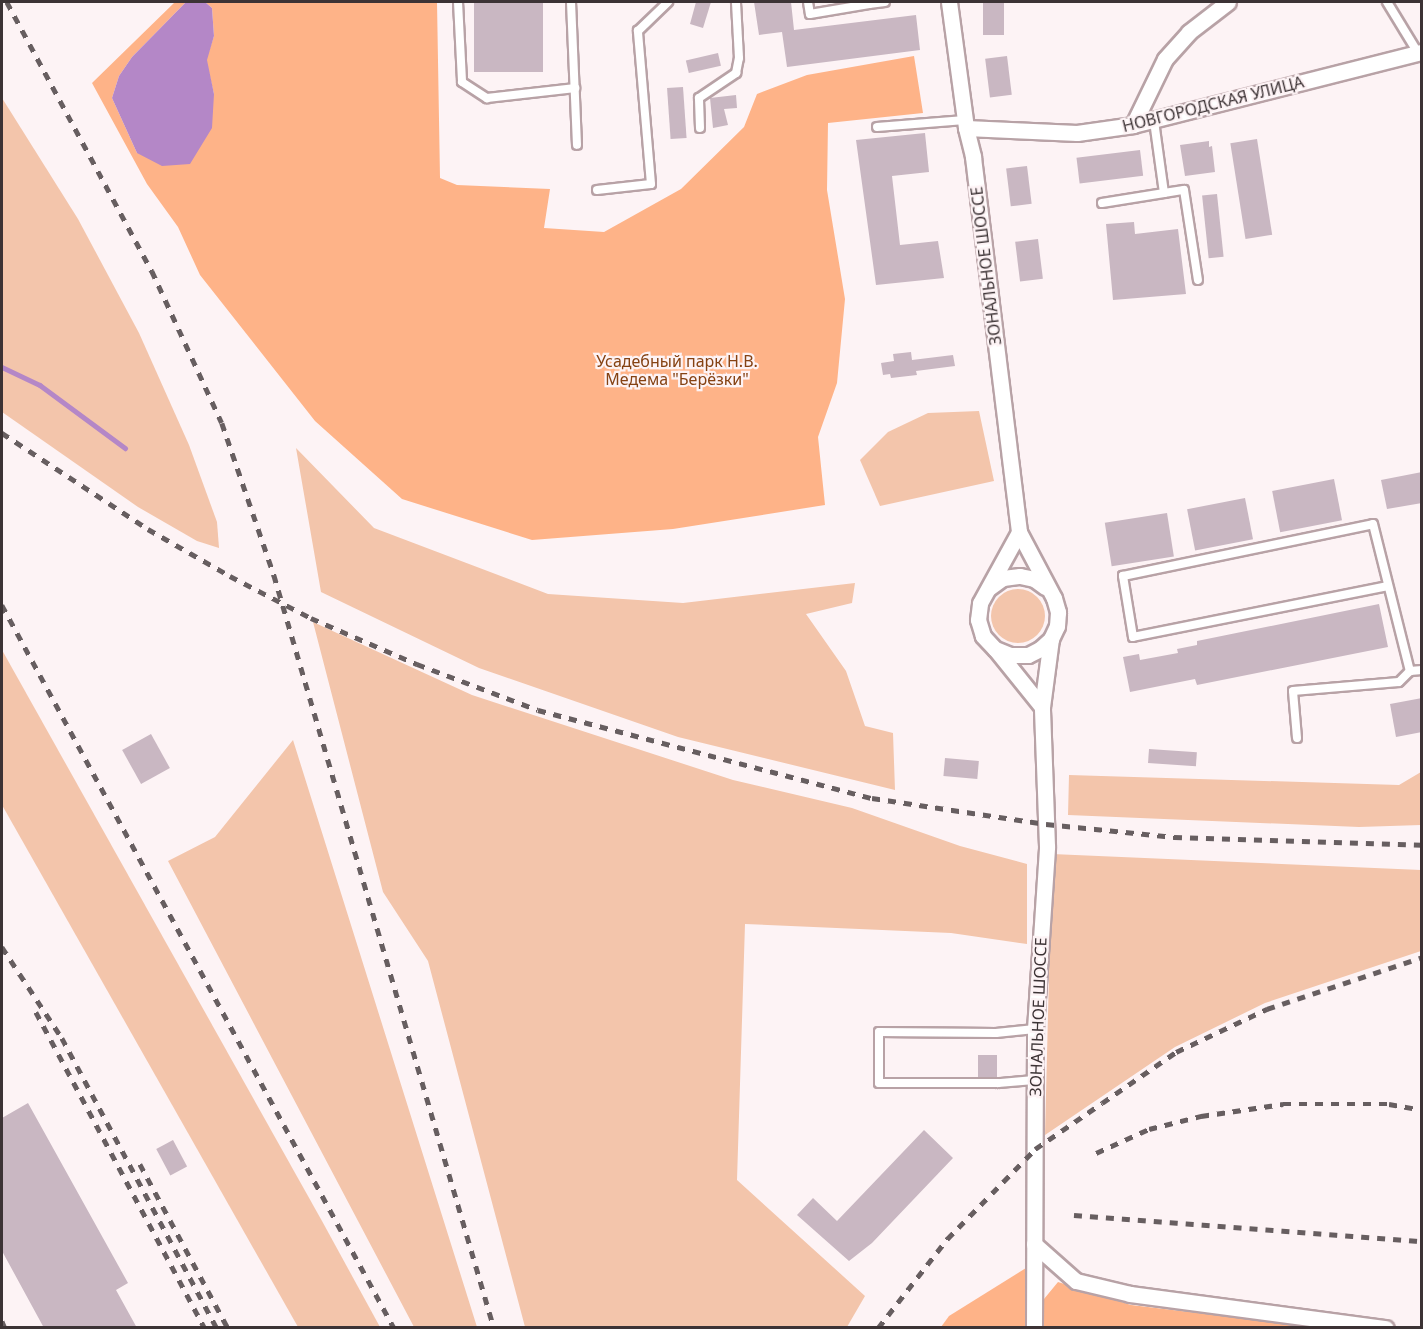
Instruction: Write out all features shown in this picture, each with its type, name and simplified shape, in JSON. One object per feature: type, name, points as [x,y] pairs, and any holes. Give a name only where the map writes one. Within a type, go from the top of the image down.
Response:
[{"type":"street","name":"ЗОНАЛЬНОЕ ШОССЕ","points":[[949,2],[966,124],[975,168],[1019,532],[1045,587],[1054,598],[1058,612],[1057,626],[1050,639],[1042,707],[1047,846],[1035,1029],[1034,1328]]},
{"type":"street","points":[[1133,125],[1165,59],[1189,32],[1228,2]]},
{"type":"street","name":"НОВГОРОДСКАЯ УЛИЦА","points":[[966,124],[1077,133],[1133,125],[1420,52]]},
{"type":"street","points":[[1019,532],[980,603],[978,620],[983,636],[1042,707]]},
{"type":"street","points":[[989,588],[1003,578],[1020,576],[1034,579],[1045,587]]},
{"type":"street","points":[[995,649],[1010,655],[1028,655],[1040,649],[1050,639]]},
{"type":"street","points":[[1034,1244],[1076,1281],[1130,1294],[1386,1328]]},
{"type":"lane","points":[[458,2],[462,82],[487,98],[575,88]]},
{"type":"lane","points":[[571,2],[577,145]]},
{"type":"lane","points":[[597,190],[651,184],[638,31],[668,2]]},
{"type":"lane","points":[[700,128],[699,98],[736,73],[739,58],[736,2]]},
{"type":"lane","points":[[808,2],[810,14],[885,2]]},
{"type":"lane","points":[[1387,2],[1420,52]]},
{"type":"lane","points":[[1154,121],[1164,194]]},
{"type":"lane","points":[[877,127],[966,124]]},
{"type":"lane","points":[[1102,203],[1184,190],[1198,280]]},
{"type":"lane","points":[[1388,586],[1133,637],[1124,576],[1373,524],[1410,671]]},
{"type":"lane","points":[[1297,738],[1293,692],[1399,682],[1410,671],[1422,670]]},
{"type":"lane","points":[[1034,1080],[879,1083],[879,1032],[996,1033],[1035,1029]]},
{"type":"shaded area","points":[[186,2],[205,2],[212,8],[214,36],[207,60],[214,94],[212,128],[190,164],[162,166],[137,153],[112,98],[119,76],[132,57]]},
{"type":"shaded area","points":[[2,98],[78,219],[139,333],[189,445],[217,522],[219,548],[197,541],[138,507],[2,412]]},
{"type":"shaded area","points":[[979,411],[994,481],[880,506],[860,460],[888,432],[928,413]]},
{"type":"shaded area","points":[[296,448],[374,528],[548,594],[683,603],[855,583],[852,603],[806,614],[846,671],[865,726],[893,733],[895,790],[678,737],[479,668],[321,592]]},
{"type":"shaded area","points":[[1013,589],[1023,589],[1033,593],[1041,601],[1045,616],[1041,631],[1033,639],[1023,643],[1013,643],[1003,639],[995,631],[991,621],[991,611],[995,601],[1003,593]]},
{"type":"shaded area","points":[[313,622],[472,695],[733,780],[852,808],[960,846],[1027,864],[1027,944],[951,933],[745,924],[737,1180],[865,1296],[847,1327],[525,1327],[428,961],[383,892]]},
{"type":"shaded area","points":[[2,650],[380,1327],[298,1327],[2,805]]},
{"type":"shaded area","points":[[293,740],[477,1327],[414,1327],[168,861],[215,837]]},
{"type":"shaded area","points":[[1421,772],[1421,825],[1359,827],[1068,815],[1069,775],[1399,785]]},
{"type":"shaded area","points":[[1052,854],[1421,870],[1421,951],[1265,1003],[1175,1047],[1045,1135]]},
{"type":"green space","name":"Усадебный парк Н.В. Медема \"Берёзки\"","points":[[175,2],[186,2],[132,57],[119,76],[112,98],[137,153],[214,94],[206,60],[214,36],[212,8],[205,2],[437,2],[440,178],[457,185],[550,189],[544,228],[604,232],[681,189],[744,127],[757,94],[807,75],[914,56],[923,113],[828,123],[827,190],[845,299],[837,383],[818,437],[825,505],[673,529],[532,540],[402,499],[315,421],[200,275],[178,227],[147,184],[92,83]]},
{"type":"green space","points":[[1026,1268],[1025,1327],[941,1327],[949,1316]]},
{"type":"green space","points":[[1058,1282],[1131,1305],[1313,1327],[1044,1327],[1044,1299]]},
{"type":"building","points":[[474,2],[543,2],[543,72],[474,72]]},
{"type":"building","points":[[696,2],[711,2],[703,28],[690,24]]},
{"type":"building","points":[[754,2],[791,2],[794,30],[916,15],[920,50],[787,67],[782,32],[759,35]]},
{"type":"building","points":[[983,2],[1004,2],[1004,35],[983,35]]},
{"type":"building","points":[[718,53],[721,66],[689,73],[686,60]]},
{"type":"building","points":[[1007,56],[1012,95],[990,97],[985,59]]},
{"type":"building","points":[[683,87],[687,138],[671,139],[667,88]]},
{"type":"building","points":[[736,95],[737,108],[724,109],[728,125],[713,128],[710,98]]},
{"type":"building","points":[[925,133],[929,172],[892,176],[900,245],[938,241],[944,278],[876,285],[856,140]]},
{"type":"building","points":[[1257,139],[1272,235],[1246,239],[1230,143]]},
{"type":"building","points":[[1209,141],[1209,147],[1212,146],[1215,172],[1185,176],[1180,145]]},
{"type":"building","points":[[1140,150],[1143,176],[1080,184],[1076,158]]},
{"type":"building","points":[[1027,166],[1032,204],[1011,206],[1006,169]]},
{"type":"building","points":[[1217,194],[1224,257],[1209,258],[1202,196]]},
{"type":"building","points":[[1134,222],[1135,234],[1178,229],[1186,294],[1113,300],[1106,224]]},
{"type":"building","points":[[1038,239],[1043,279],[1020,282],[1015,242]]},
{"type":"building","points":[[911,352],[912,360],[953,355],[955,366],[916,371],[917,375],[891,378],[890,374],[883,375],[881,363],[894,361],[893,354]]},
{"type":"building","points":[[1422,472],[1422,503],[1387,509],[1381,480]]},
{"type":"building","points":[[1334,479],[1342,520],[1280,532],[1272,491]]},
{"type":"building","points":[[1245,498],[1253,539],[1195,550],[1187,509]]},
{"type":"building","points":[[1167,513],[1174,556],[1112,566],[1105,523]]},
{"type":"building","points":[[1379,604],[1388,647],[1197,685],[1195,679],[1130,692],[1123,657],[1139,654],[1140,660],[1178,653],[1177,649],[1197,645],[1197,641]]},
{"type":"building","points":[[1422,698],[1422,732],[1396,737],[1390,704]]},
{"type":"building","points":[[151,734],[170,768],[141,784],[122,750]]},
{"type":"building","points":[[1149,749],[1197,752],[1196,766],[1148,763]]},
{"type":"building","points":[[945,758],[979,761],[977,779],[943,776]]},
{"type":"building","points":[[978,1055],[997,1055],[997,1077],[978,1077]]},
{"type":"building","points":[[28,1103],[128,1283],[116,1290],[137,1328],[44,1328],[2,1251],[2,1118]]},
{"type":"building","points":[[924,1130],[953,1158],[872,1243],[849,1261],[797,1215],[813,1198],[837,1221]]},
{"type":"building","points":[[173,1140],[187,1166],[170,1175],[156,1149]]},
{"type":"waterway","points":[[2,367],[40,385],[125,448]]},
{"type":"railway","points":[[7,2],[152,271],[222,423],[274,575],[494,1328]]},
{"type":"railway","points":[[2,433],[148,529],[230,576],[311,618],[417,664],[538,710],[872,798],[1046,824],[1174,837],[1422,845]]},
{"type":"railway","points":[[2,605],[394,1328]]},
{"type":"railway","points":[[2,947],[62,1038],[217,1328]]},
{"type":"railway","points":[[878,1328],[947,1239],[1035,1149],[1176,1052],[1267,1009],[1422,957]]},
{"type":"railway","points":[[36,1012],[205,1328]]},
{"type":"railway","points":[[1096,1153],[1149,1129],[1201,1116],[1283,1104],[1389,1104],[1422,1110]]},
{"type":"railway","points":[[140,1164],[228,1328]]},
{"type":"railway","points":[[1074,1215],[1422,1241]]},
{"type":"railway","points":[[2,1321],[5,1328]]}]
